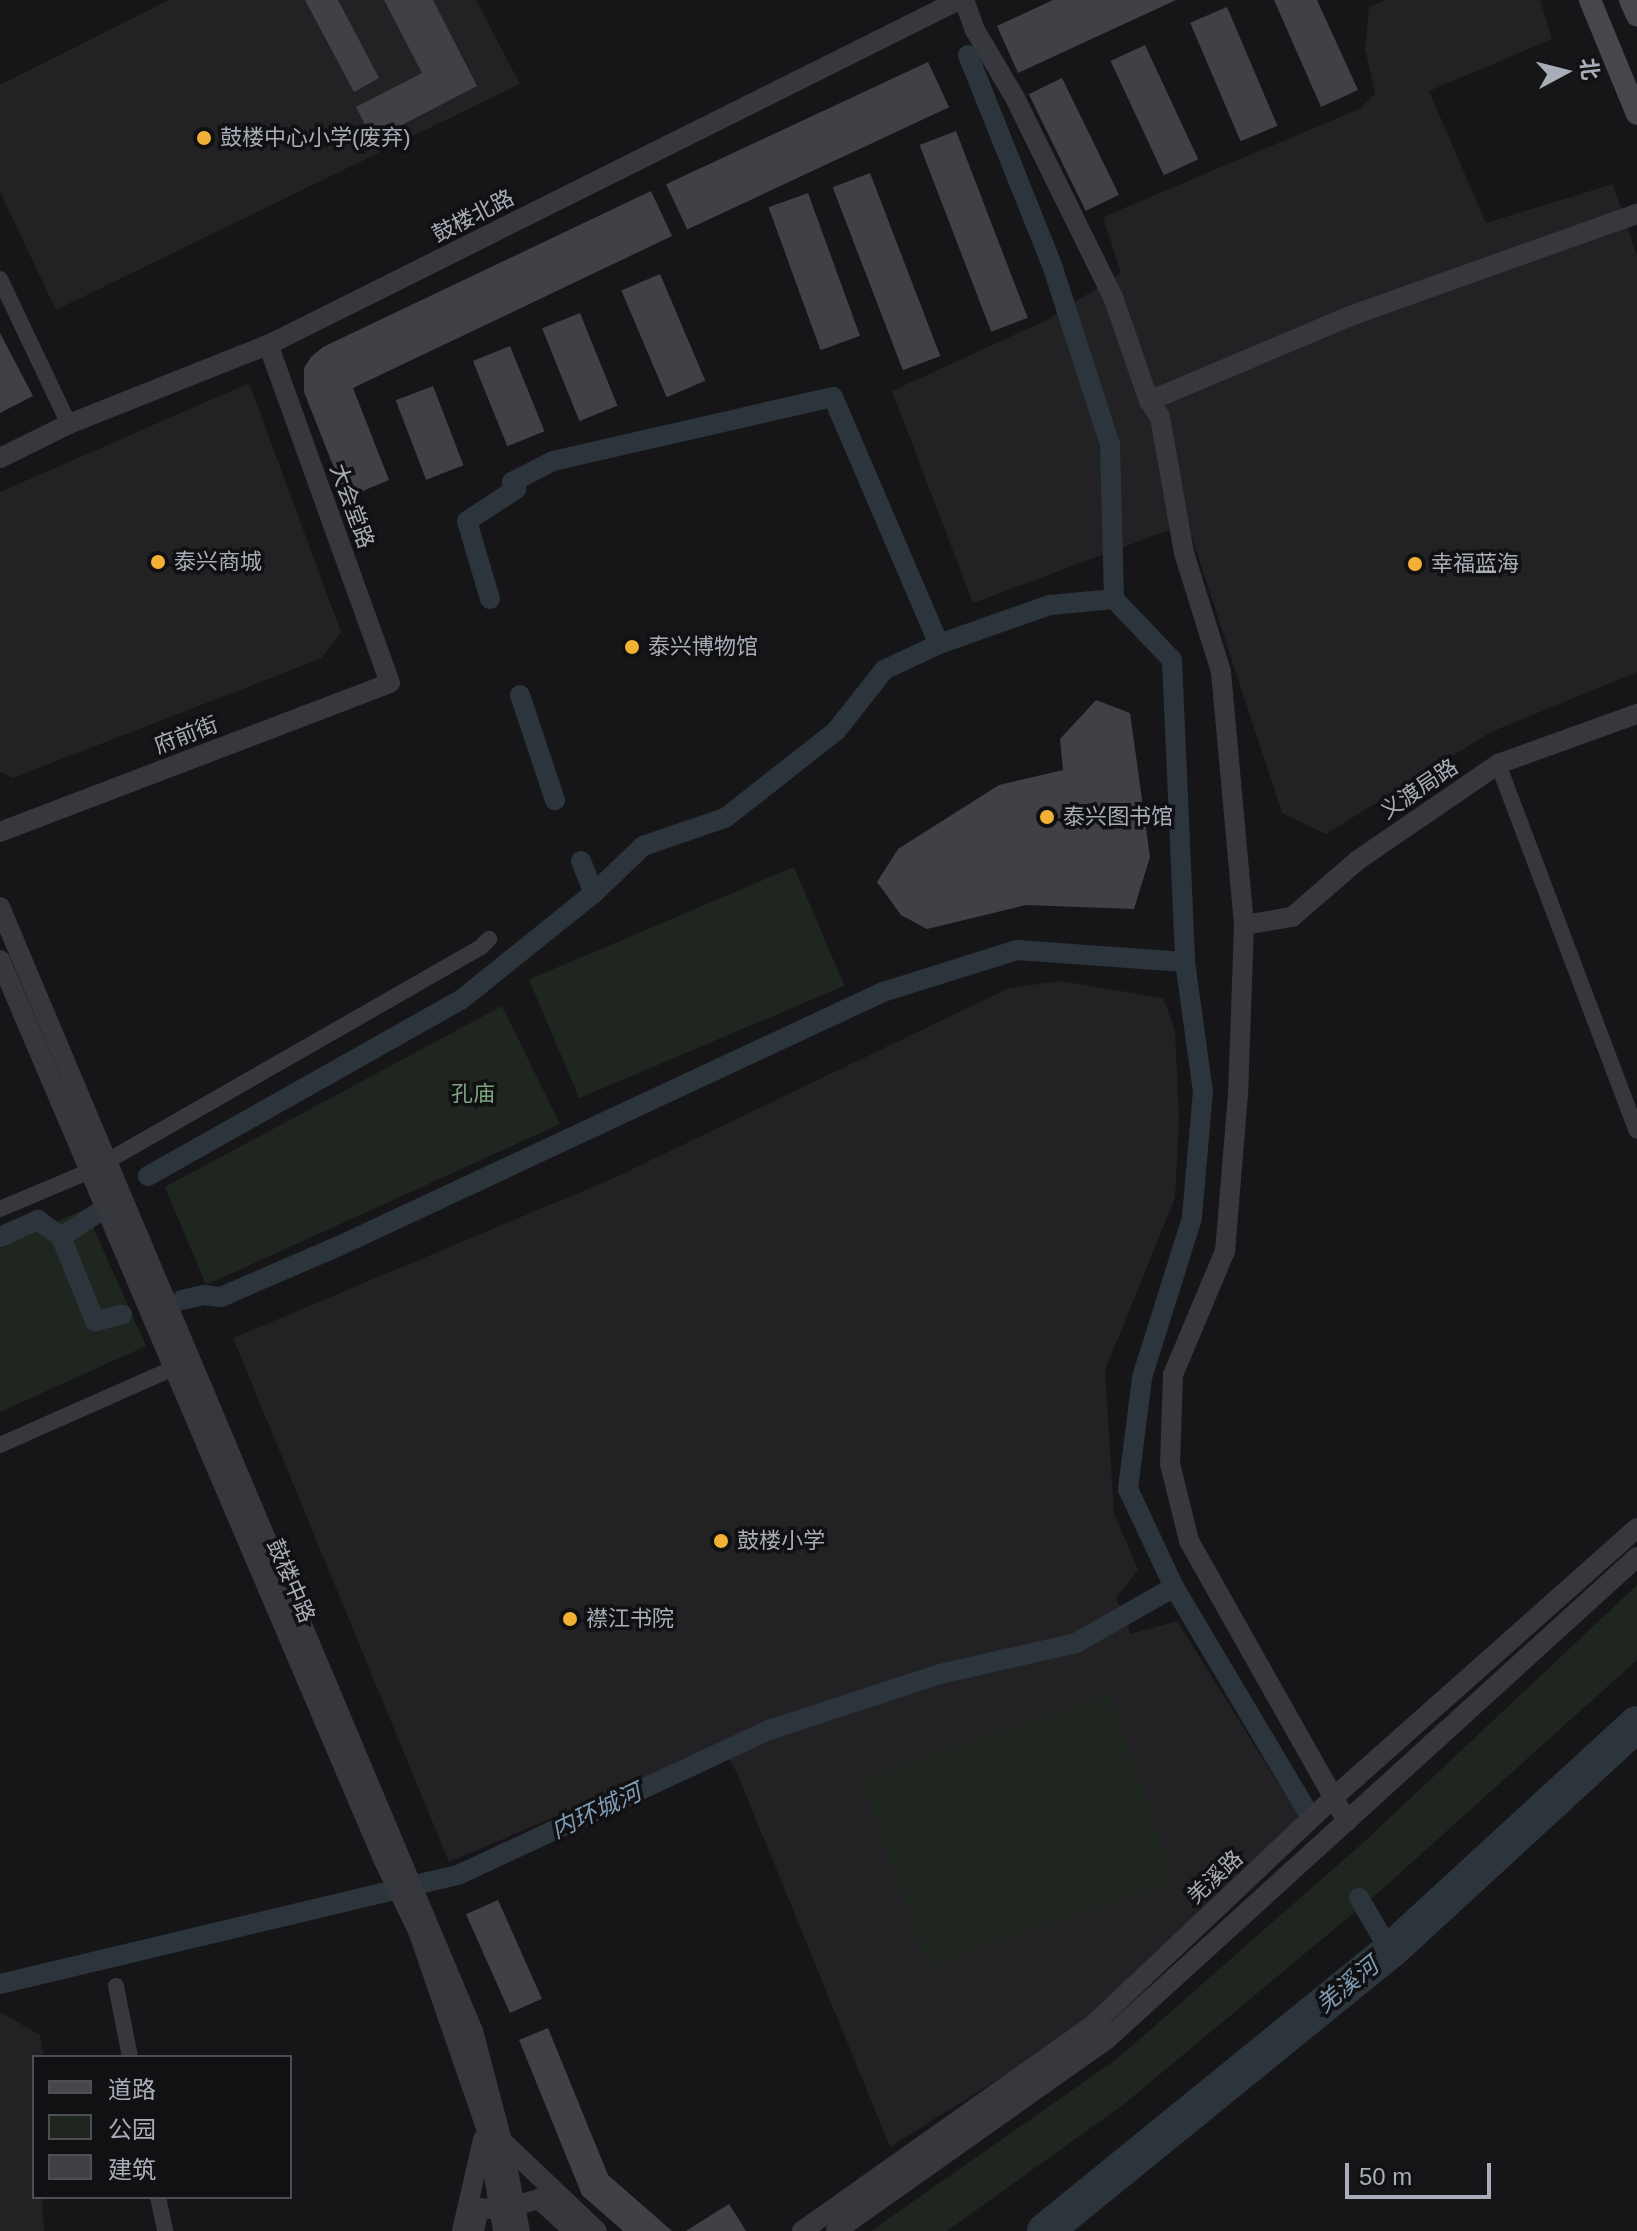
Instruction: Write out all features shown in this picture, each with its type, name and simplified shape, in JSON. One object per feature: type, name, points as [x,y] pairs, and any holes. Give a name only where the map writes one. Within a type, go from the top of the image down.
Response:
[{"type":"main road","points":[[1590,0],[1637,114]]},
{"type":"main road","points":[[1630,0],[1637,16]]},
{"type":"street","name":"鼓楼北路","points":[[0,458],[69,424],[268,345],[962,0]]},
{"type":"street","points":[[962,0],[975,30],[1015,98],[1113,297],[1149,401],[1160,417],[1184,553],[1221,672],[1244,925],[1238,1094],[1225,1251],[1173,1375],[1170,1464],[1189,1541],[1347,1821]]},
{"type":"street","points":[[1149,401],[1350,316],[1637,214]]},
{"type":"street","points":[[0,279],[69,424]]},
{"type":"street","name":"大会堂路","points":[[268,345],[390,683]]},
{"type":"street","name":"府前街","points":[[0,832],[390,683]]},
{"type":"street","name":"义渡局路","points":[[1244,925],[1292,917],[1358,860],[1498,764],[1637,714]]},
{"type":"street","points":[[1498,764],[1637,1131]]},
{"type":"street","points":[[0,907],[99,1166],[407,1891],[473,2031],[502,2141],[508,2208],[520,2231]]},
{"type":"street","points":[[0,1209],[99,1166],[480,948],[489,939]]},
{"type":"street","name":"鼓楼中路","points":[[0,960],[99,1166],[174,1368],[407,1891],[486,2127],[508,2208],[503,2231]]},
{"type":"street","points":[[0,1445],[174,1368]]},
{"type":"street","name":"羌溪路","points":[[802,2231],[1094,2024],[1334,1797],[1637,1528]]},
{"type":"street","points":[[836,2231],[1106,2040],[1637,1557]]},
{"type":"street","points":[[116,1986],[130,2055]]},
{"type":"street","points":[[462,2231],[486,2127],[597,2231]]},
{"type":"street","points":[[158,2199],[165,2231]]},
{"type":"street","points":[[474,2231],[479,2208],[508,2208],[539,2199],[574,2231]]},
{"type":"shaded area","name":"鼓楼中心小学(废弃)","points":[[169,0],[476,0],[520,84],[56,310],[0,192],[0,85]]},
{"type":"shaded area","points":[[1386,0],[1540,0],[1552,39],[1429,91],[1486,223],[1613,184],[1637,256],[1637,672],[1491,732],[1326,834],[1282,813],[1191,535],[1169,530],[973,603],[892,391],[1047,320],[1121,273],[1103,217],[1361,108],[1375,93],[1365,48],[1369,7]]},
{"type":"shaded area","name":"泰兴商城","points":[[249,383],[341,632],[322,658],[13,778],[0,772],[0,492]]},
{"type":"shaded area","name":"鼓楼小学","points":[[1061,981],[1163,998],[1175,1030],[1179,1118],[1175,1198],[1105,1370],[1114,1513],[1138,1570],[1116,1598],[1131,1634],[1177,1621],[1305,1826],[1080,2028],[890,2147],[737,1773],[721,1746],[449,1862],[233,1338],[616,1177],[1009,988]]},
{"type":"shaded area","points":[[0,2012],[40,2035],[44,2055],[32,2055],[32,2199],[43,2199],[44,2231],[0,2231]]},
{"type":"green space","points":[[794,867],[844,986],[579,1098],[529,980]]},
{"type":"green space","name":"孔庙","points":[[502,1006],[560,1124],[206,1285],[165,1187]]},
{"type":"green space","points":[[85,1209],[146,1346],[0,1412],[0,1248]]},
{"type":"green space","points":[[1637,1585],[1637,1660],[1379,1892],[1124,2104],[947,2231],[871,2231],[1118,2058],[1364,1842]]},
{"type":"green space","points":[[1110,1694],[1174,1881],[927,1967],[862,1779]]},
{"type":"building","points":[[305,0],[338,0],[379,78],[354,92]]},
{"type":"building","points":[[384,0],[433,0],[477,86],[373,140],[356,107],[422,73]]},
{"type":"building","points":[[1053,0],[1176,0],[1018,73],[997,26]]},
{"type":"building","points":[[1274,0],[1317,0],[1358,90],[1321,107]]},
{"type":"building","points":[[1227,7],[1277,126],[1241,141],[1190,23]]},
{"type":"building","points":[[1145,45],[1198,159],[1164,175],[1111,61]]},
{"type":"building","points":[[928,62],[949,107],[687,229],[666,184]]},
{"type":"building","points":[[1062,78],[1119,195],[1086,211],[1029,94]]},
{"type":"building","points":[[956,131],[1028,318],[991,332],[920,145]]},
{"type":"building","points":[[870,173],[940,356],[903,370],[833,187]]},
{"type":"building","points":[[651,191],[672,236],[353,388],[389,480],[346,498],[304,392],[304,368],[311,357],[323,347]]},
{"type":"building","points":[[808,193],[860,336],[821,350],[769,207]]},
{"type":"building","points":[[660,274],[705,381],[667,397],[621,290]]},
{"type":"building","points":[[580,313],[617,406],[579,421],[542,328]]},
{"type":"building","points":[[0,333],[33,396],[0,413]]},
{"type":"building","points":[[510,346],[544,431],[507,446],[473,361]]},
{"type":"building","points":[[433,386],[463,465],[426,480],[396,400]]},
{"type":"building","name":"泰兴图书馆","points":[[1096,700],[1130,713],[1150,857],[1134,909],[1026,905],[927,929],[901,915],[877,882],[898,849],[999,785],[1063,770],[1060,739]]},
{"type":"building","points":[[498,1900],[542,1999],[510,2013],[466,1914]]},
{"type":"building","points":[[548,2028],[608,2175],[672,2231],[623,2231],[582,2195],[519,2040]]},
{"type":"building","points":[[729,2204],[746,2231],[686,2231]]},
{"type":"waterway","points":[[968,55],[1051,262],[1110,445],[1114,599],[1172,660],[1185,962],[1203,1091],[1192,1218],[1142,1378],[1128,1489],[1174,1587],[1308,1813]]},
{"type":"waterway","points":[[490,599],[467,521],[516,489],[512,482],[553,461],[833,397],[939,644],[1050,605],[1114,599]]},
{"type":"waterway","points":[[148,1176],[462,999],[594,893],[643,846],[725,818],[836,731],[884,670],[939,644]]},
{"type":"waterway","points":[[520,695],[555,800]]},
{"type":"waterway","points":[[581,861],[594,893]]},
{"type":"waterway","points":[[182,1300],[204,1295],[221,1297],[339,1246],[883,992],[1017,950],[1185,962]]},
{"type":"waterway","points":[[61,1237],[96,1214]]},
{"type":"waterway","points":[[0,1237],[38,1220],[61,1237],[95,1321],[122,1315]]},
{"type":"waterway","name":"内环城河","points":[[0,1984],[458,1875],[769,1730],[940,1674],[1076,1643],[1174,1587]]},
{"type":"waterway","name":"羌溪河","points":[[1045,2231],[1390,1951],[1637,1724]]},
{"type":"waterway","points":[[1359,1898],[1390,1951]]},
{"type":"place","name":"鼓楼中心小学(废弃)","points":[[204,138]]},
{"type":"place","name":"泰兴商城","points":[[158,562]]},
{"type":"place","name":"幸福蓝海","points":[[1415,564]]},
{"type":"place","name":"泰兴博物馆","points":[[632,647]]},
{"type":"place","name":"泰兴图书馆","points":[[1047,817]]},
{"type":"place","name":"鼓楼小学","points":[[721,1541]]},
{"type":"place","name":"襟江书院","points":[[570,1619]]}]
